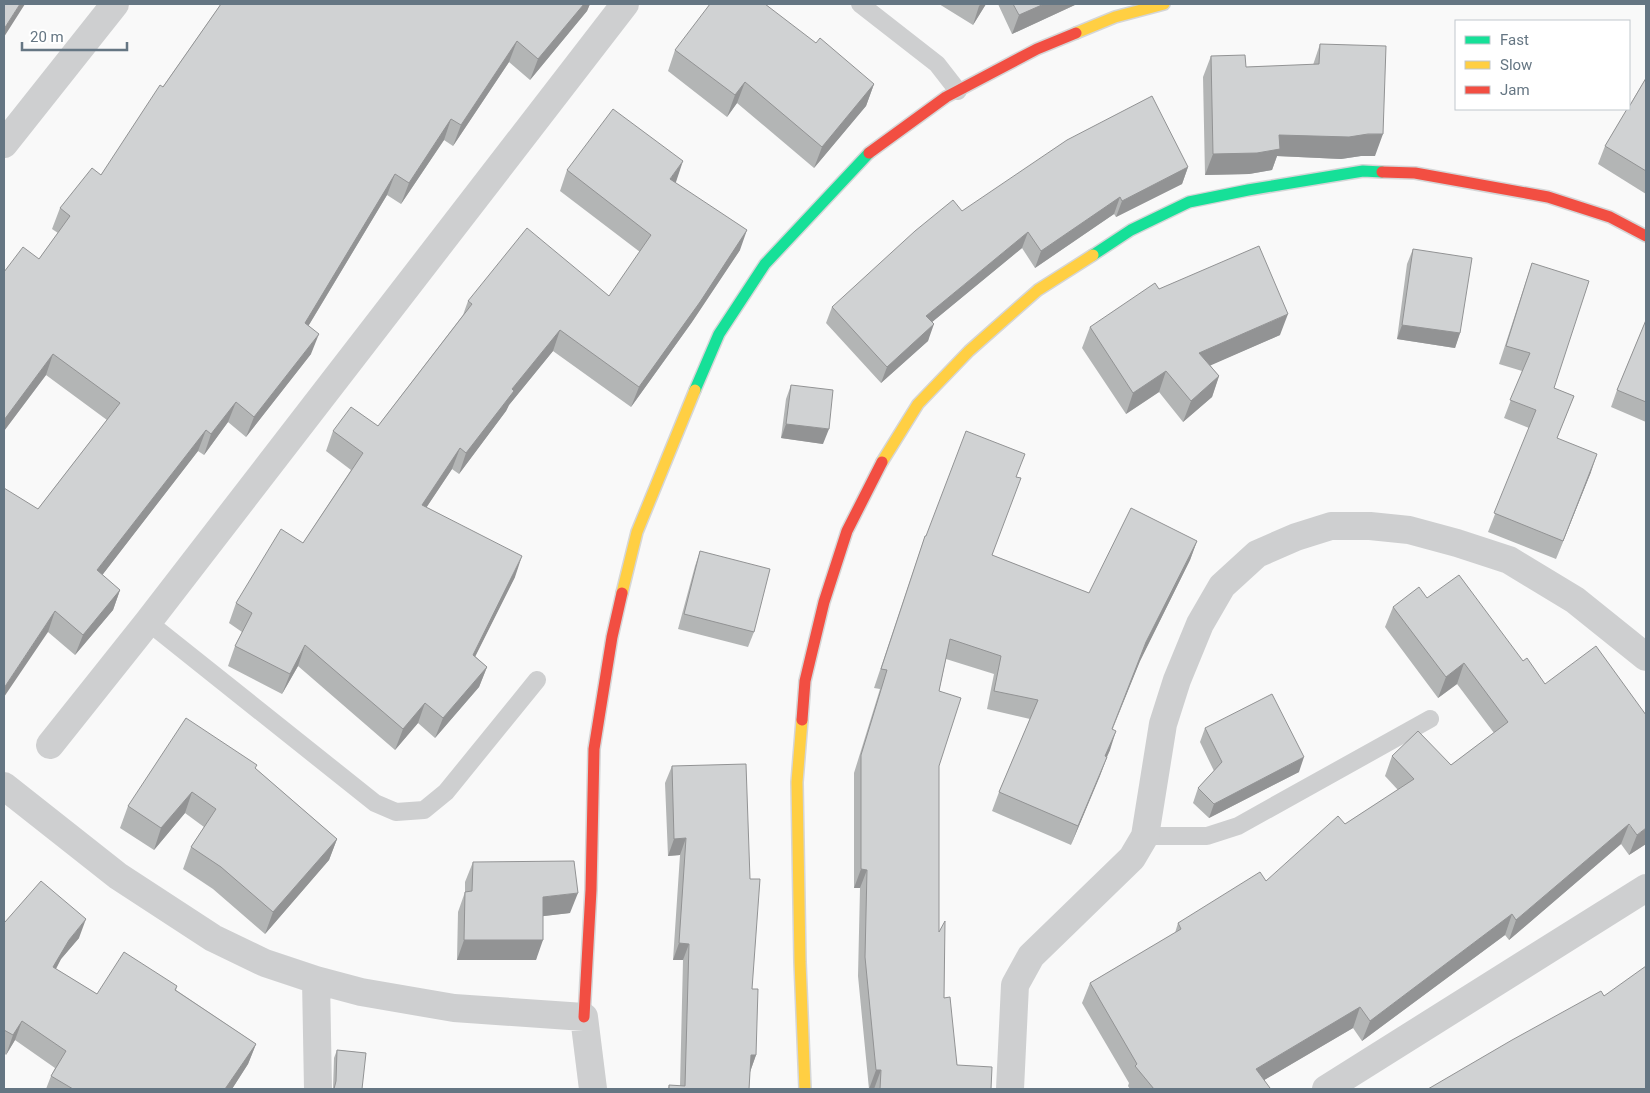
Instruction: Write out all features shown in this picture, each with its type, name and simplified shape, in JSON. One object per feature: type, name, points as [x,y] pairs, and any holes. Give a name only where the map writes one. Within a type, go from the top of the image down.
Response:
[{"type":"street","points":[[4,144],[115,4]]},
{"type":"street","points":[[50,745],[148,622],[625,4]]},
{"type":"street","points":[[592,1089],[584,1017],[594,749],[601,702],[612,637],[637,532],[682,418],[719,334],[765,264],[864,157],[946,97],[1037,49],[1115,17],[1164,4]]},
{"type":"street","points":[[805,1089],[800,962],[797,782],[806,681],[824,602],[847,531],[883,460],[918,404],[969,351],[1038,290],[1131,230],[1189,202],[1248,190],[1363,171],[1415,174],[1477,183],[1548,197],[1610,217],[1646,236]]},
{"type":"street","points":[[1010,1089],[1015,985],[1031,956],[1132,858],[1145,836],[1163,724],[1177,680],[1200,624],[1222,586],[1257,554],[1296,537],[1331,526],[1370,526],[1408,530],[1509,560],[1575,600],[1646,657]]},
{"type":"street","points":[[4,786],[118,876],[212,938],[265,963],[316,980],[361,992],[454,1008],[584,1017]]},
{"type":"street","points":[[1326,1089],[1646,888]]},
{"type":"street","points":[[316,980],[318,1089]]},
{"type":"lane","points":[[860,4],[936,64],[958,91]]},
{"type":"lane","points":[[148,622],[376,804],[396,812],[424,810],[446,792],[537,680]]},
{"type":"lane","points":[[1145,836],[1207,836],[1238,826],[1430,719]]},
{"type":"building","points":[[4,4],[20,4],[4,29]]},
{"type":"building","points":[[221,4],[584,4],[538,59],[517,41],[461,125],[451,119],[409,183],[395,174],[305,323],[319,334],[254,417],[236,402],[211,434],[206,430],[97,570],[120,590],[83,635],[55,611],[4,688],[4,488],[38,509],[120,403],[53,354],[4,420],[4,272],[23,247],[39,259],[70,216],[60,208],[92,168],[101,175],[160,85],[163,87]]},
{"type":"building","points":[[710,4],[765,4],[816,43],[820,38],[874,84],[822,147],[745,82],[735,95],[675,50]]},
{"type":"building","points":[[1013,4],[1044,4],[1019,15]]},
{"type":"building","points":[[1320,44],[1386,46],[1383,134],[1349,137],[1279,135],[1280,149],[1257,153],[1213,154],[1211,56],[1245,55],[1246,67],[1319,64]]},
{"type":"building","points":[[1646,78],[1646,171],[1605,146],[1626,110],[1630,110],[1630,105]]},
{"type":"building","points":[[1152,96],[1188,167],[1122,201],[1120,197],[1041,251],[1028,232],[926,316],[934,324],[887,367],[832,307],[915,231],[953,200],[962,211],[1067,140]]},
{"type":"building","points":[[613,109],[683,161],[670,179],[747,230],[700,302],[639,387],[560,330],[512,389],[514,391],[466,453],[460,448],[422,505],[522,556],[473,655],[487,667],[443,718],[425,703],[403,729],[305,645],[290,674],[235,646],[252,613],[236,603],[281,529],[303,543],[363,453],[333,431],[351,407],[378,426],[472,304],[468,301],[527,228],[609,296],[651,235],[567,170]]},
{"type":"building","points":[[1259,246],[1288,314],[1199,353],[1219,376],[1191,401],[1166,371],[1133,393],[1090,327],[1155,283],[1159,289]]},
{"type":"building","points":[[1413,249],[1472,258],[1460,333],[1402,325]]},
{"type":"building","points":[[1532,263],[1589,281],[1554,388],[1574,396],[1557,438],[1597,454],[1563,541],[1494,513],[1536,410],[1510,400],[1530,353],[1506,346]]},
{"type":"building","points":[[1646,320],[1646,402],[1617,390]]},
{"type":"building","points":[[791,385],[833,390],[829,429],[786,424]]},
{"type":"building","points":[[966,431],[1025,454],[1016,477],[1021,478],[992,555],[1089,593],[1131,508],[1197,541],[1146,642],[1112,729],[1116,731],[1105,756],[1107,757],[1078,826],[999,792],[1038,700],[994,691],[1001,656],[950,639],[939,691],[961,698],[939,766],[939,932],[945,921],[944,998],[950,997],[957,1065],[992,1067],[991,1089],[880,1089],[881,1070],[876,1070],[865,957],[867,870],[861,869],[861,755],[887,670],[881,669],[925,536]]},
{"type":"building","points":[[700,551],[770,569],[754,632],[684,614]]},
{"type":"building","points":[[1459,575],[1523,661],[1527,658],[1545,684],[1596,646],[1646,715],[1646,828],[1637,835],[1629,824],[1516,920],[1512,914],[1370,1021],[1360,1007],[1256,1069],[1270,1088],[1154,1089],[1135,1066],[1137,1064],[1090,983],[1181,929],[1178,923],[1260,872],[1266,881],[1338,816],[1345,824],[1414,779],[1392,756],[1418,731],[1451,765],[1508,722],[1464,663],[1446,677],[1393,607],[1419,587],[1427,598]]},
{"type":"building","points":[[1272,694],[1304,757],[1214,804],[1198,788],[1222,762],[1205,728]]},
{"type":"building","points":[[186,718],[257,765],[255,768],[337,839],[273,912],[221,867],[191,847],[216,809],[192,792],[161,828],[128,806]]},
{"type":"building","points":[[746,764],[750,879],[760,879],[752,989],[758,989],[756,1055],[751,1055],[749,1089],[669,1089],[669,1085],[685,1086],[689,944],[679,943],[686,838],[674,839],[672,766]]},
{"type":"building","points":[[574,861],[578,893],[543,897],[543,940],[464,940],[465,892],[472,891],[473,862]]},
{"type":"building","points":[[41,881],[86,919],[69,940],[53,967],[97,994],[124,952],[177,986],[175,990],[256,1044],[225,1089],[73,1089],[51,1076],[66,1051],[22,1021],[13,1035],[4,1030],[4,921]]},
{"type":"building","points":[[1646,966],[1646,1089],[1428,1089],[1601,991],[1604,996]]},
{"type":"building","points":[[337,1050],[366,1053],[362,1089],[334,1089]]},
{"type":"traffic: fast","points":[[695,390],[719,334],[765,264],[869,153]]},
{"type":"traffic: fast","points":[[1093,255],[1131,230],[1189,202],[1363,171],[1382,172]]},
{"type":"traffic: slow","points":[[1076,33],[1115,17],[1164,4]]},
{"type":"traffic: slow","points":[[882,462],[918,404],[969,351],[1038,290],[1093,255]]},
{"type":"traffic: slow","points":[[622,593],[637,532],[695,390]]},
{"type":"traffic: slow","points":[[802,720],[797,782],[800,962],[805,1089]]},
{"type":"traffic: jam","points":[[869,153],[946,97],[1037,49],[1076,33]]},
{"type":"traffic: jam","points":[[1382,172],[1415,173],[1548,197],[1610,217],[1646,236]]},
{"type":"traffic: jam","points":[[802,720],[805,681],[824,602],[847,531],[882,462]]},
{"type":"traffic: jam","points":[[584,1017],[591,890],[594,749],[612,637],[622,593]]}]
